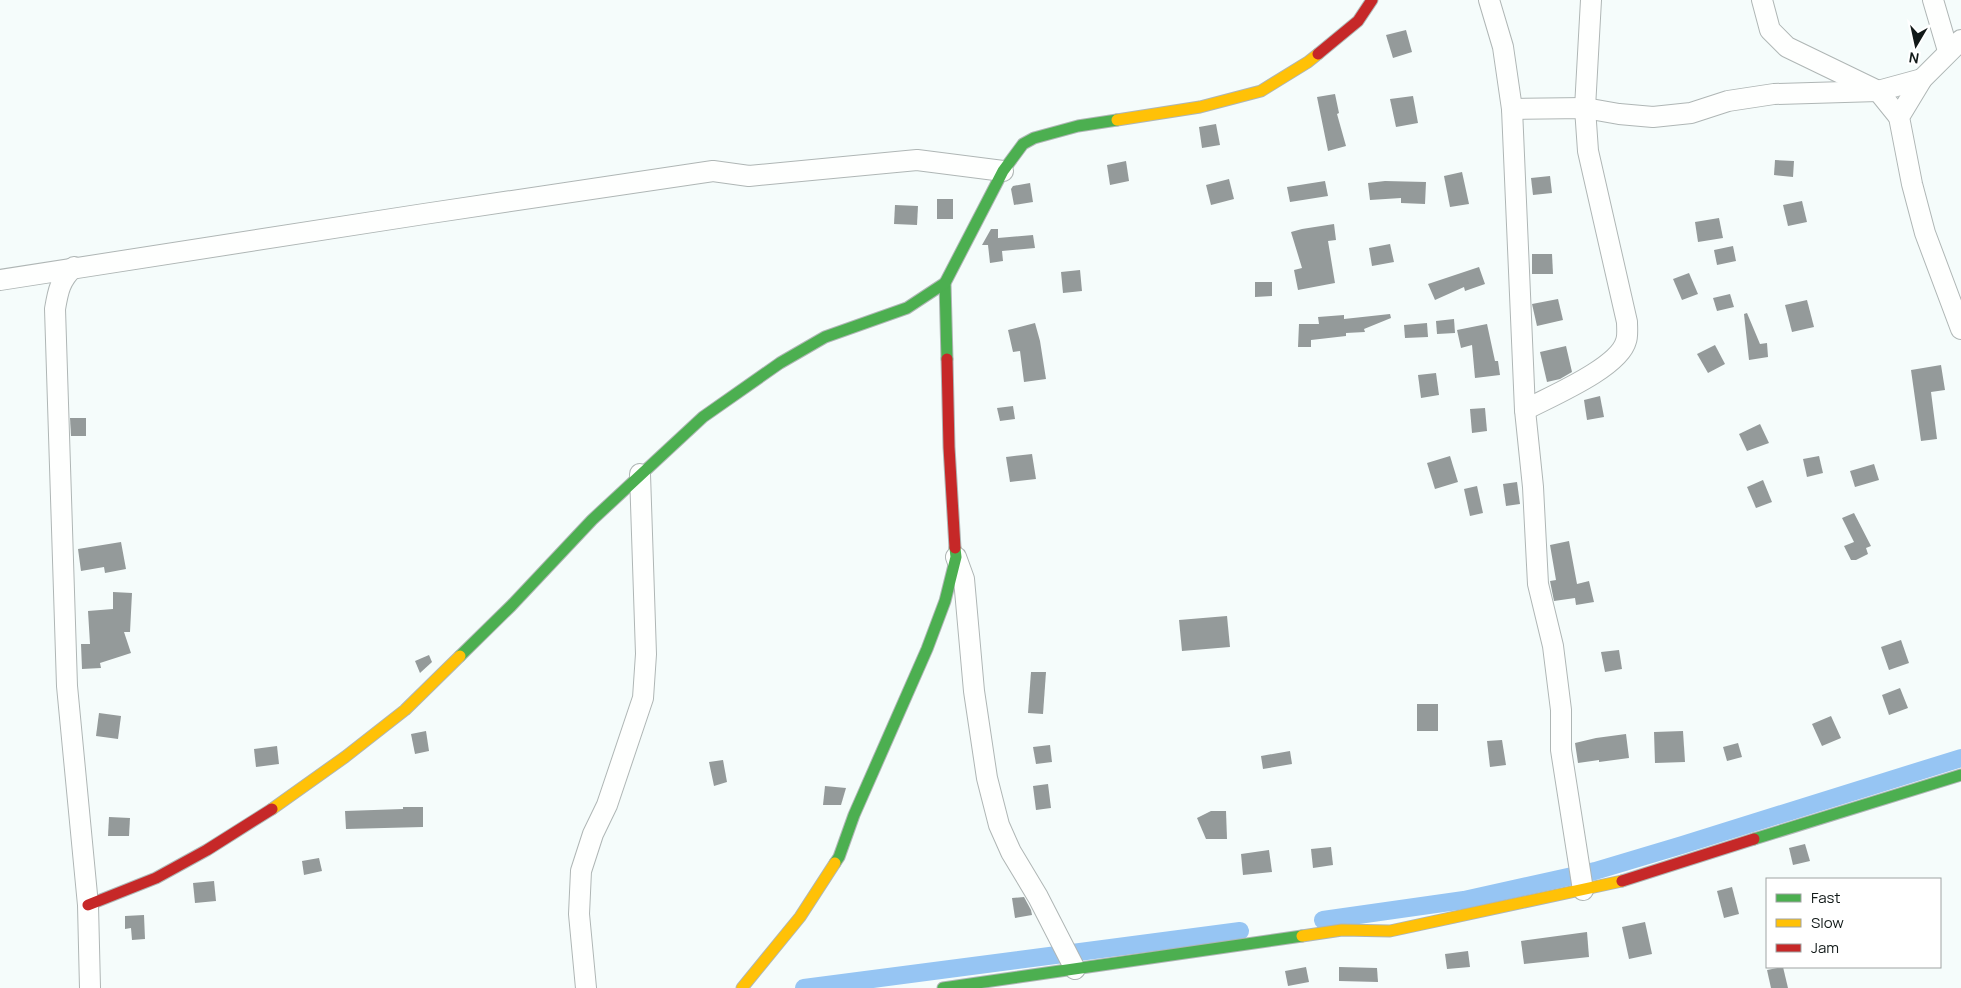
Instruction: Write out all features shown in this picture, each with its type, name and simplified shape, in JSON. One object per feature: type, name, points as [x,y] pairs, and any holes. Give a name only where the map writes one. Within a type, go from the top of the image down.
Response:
[{"type":"street","points":[[1075,969],[1038,897],[1011,852],[999,824],[987,778],[974,691],[964,579],[956,556],[950,447],[945,283],[1003,171],[1023,144],[1034,138],[1078,126],[1200,107],[1261,91],[1308,62],[1330,45],[1358,21],[1372,0]]},
{"type":"street","points":[[1489,0],[1504,47],[1512,110],[1525,410],[1533,487],[1538,584],[1553,646],[1561,710],[1561,750],[1583,890]]},
{"type":"street","points":[[1525,410],[1594,374],[1615,357],[1626,342],[1627,322],[1588,151],[1585,108],[1592,0]]},
{"type":"street","points":[[1762,0],[1770,30],[1787,47],[1878,91],[1899,117],[1912,184],[1925,233],[1961,329]]},
{"type":"street","points":[[1899,117],[1922,79],[1955,46],[1933,0]]},
{"type":"street","points":[[1512,110],[1585,108],[1653,117],[1691,113],[1728,101],[1774,94],[1878,91],[1922,79]]},
{"type":"street","points":[[0,280],[74,267],[713,172],[749,176],[917,160],[1003,171]]},
{"type":"street","points":[[74,267],[65,276],[59,289],[55,309],[67,686],[88,905],[90,988]]},
{"type":"street","points":[[88,905],[156,878],[207,850],[281,802],[398,716],[449,668],[592,520],[703,417],[780,363],[825,337],[907,308],[945,283]]},
{"type":"street","points":[[586,988],[579,914],[581,871],[593,834],[608,804],[643,698],[646,654],[640,474]]},
{"type":"street","points":[[742,988],[800,916],[838,857],[854,815],[927,649],[944,601],[956,556]]},
{"type":"street","points":[[943,988],[1342,930],[1390,931],[1608,885],[1960,777]]},
{"type":"building","points":[[1406,30],[1412,52],[1393,58],[1386,35]]},
{"type":"building","points":[[1335,94],[1339,113],[1337,114],[1346,146],[1328,151],[1317,97]]},
{"type":"building","points":[[1413,96],[1418,123],[1396,127],[1390,99]]},
{"type":"building","points":[[1216,124],[1220,145],[1202,148],[1199,127]]},
{"type":"building","points":[[1775,160],[1794,161],[1793,177],[1774,175]]},
{"type":"building","points":[[1126,161],[1129,181],[1110,185],[1107,165]]},
{"type":"building","points":[[1462,172],[1469,204],[1450,207],[1444,176]]},
{"type":"building","points":[[1550,176],[1552,193],[1533,195],[1531,178]]},
{"type":"building","points":[[1229,179],[1234,199],[1211,205],[1206,185]]},
{"type":"building","points":[[1325,181],[1328,196],[1290,202],[1287,187]]},
{"type":"building","points":[[1385,181],[1426,182],[1425,204],[1401,203],[1401,198],[1370,200],[1368,183]]},
{"type":"building","points":[[1030,183],[1033,202],[1014,205],[1011,189],[1013,186]]},
{"type":"building","points":[[937,199],[953,199],[953,219],[937,219]]},
{"type":"building","points":[[1802,201],[1807,222],[1788,226],[1783,205]]},
{"type":"building","points":[[895,205],[918,206],[917,225],[894,224]]},
{"type":"building","points":[[1719,218],[1723,238],[1698,242],[1695,222]]},
{"type":"building","points":[[1334,224],[1336,240],[1328,241],[1335,283],[1298,290],[1294,270],[1302,268],[1291,232]]},
{"type":"building","points":[[991,229],[998,229],[998,238],[1033,235],[1035,248],[1002,251],[1003,261],[990,263],[988,245],[982,245]]},
{"type":"building","points":[[1390,244],[1394,262],[1372,266],[1369,248]]},
{"type":"building","points":[[1733,246],[1736,261],[1717,265],[1714,250]]},
{"type":"building","points":[[1532,254],[1552,254],[1553,274],[1532,274]]},
{"type":"building","points":[[1479,267],[1485,284],[1465,291],[1464,287],[1435,300],[1428,284]]},
{"type":"building","points":[[1080,270],[1082,291],[1063,293],[1061,272]]},
{"type":"building","points":[[1689,273],[1698,294],[1682,300],[1673,279]]},
{"type":"building","points":[[1255,282],[1272,282],[1272,296],[1255,297]]},
{"type":"building","points":[[1730,294],[1734,307],[1717,311],[1713,298]]},
{"type":"building","points":[[1558,299],[1563,320],[1537,326],[1532,304]]},
{"type":"building","points":[[1807,300],[1814,327],[1792,332],[1785,305]]},
{"type":"building","points":[[1747,313],[1760,344],[1767,343],[1768,357],[1749,360],[1744,314]]},
{"type":"building","points":[[1390,314],[1391,318],[1364,329],[1365,332],[1346,333],[1346,336],[1311,340],[1311,347],[1298,347],[1299,324],[1319,324],[1318,317],[1344,315],[1344,319]]},
{"type":"building","points":[[1454,319],[1455,333],[1437,334],[1436,321]]},
{"type":"building","points":[[1035,323],[1046,379],[1024,382],[1020,351],[1013,352],[1008,330]]},
{"type":"building","points":[[1427,323],[1428,337],[1405,338],[1404,325]]},
{"type":"building","points":[[1487,324],[1495,361],[1498,361],[1500,375],[1475,378],[1472,345],[1461,348],[1457,330]]},
{"type":"building","points":[[1715,345],[1725,364],[1708,373],[1697,354]]},
{"type":"building","points":[[1566,346],[1572,372],[1560,379],[1547,382],[1540,352]]},
{"type":"building","points":[[1941,365],[1945,390],[1931,392],[1937,439],[1921,441],[1911,370]]},
{"type":"building","points":[[1436,373],[1439,395],[1421,398],[1418,375]]},
{"type":"building","points":[[1600,396],[1604,417],[1587,420],[1584,400]]},
{"type":"building","points":[[1013,406],[1015,419],[1000,421],[997,408]]},
{"type":"building","points":[[1485,408],[1487,431],[1472,433],[1470,409]]},
{"type":"building","points":[[70,418],[86,418],[86,436],[71,436]]},
{"type":"building","points":[[1760,424],[1769,443],[1747,451],[1739,434]]},
{"type":"building","points":[[1032,454],[1036,479],[1010,482],[1006,457]]},
{"type":"building","points":[[1450,456],[1458,482],[1435,489],[1427,463]]},
{"type":"building","points":[[1819,456],[1823,473],[1807,477],[1803,459]]},
{"type":"building","points":[[1874,464],[1879,480],[1855,487],[1850,471]]},
{"type":"building","points":[[1763,480],[1772,502],[1756,508],[1747,487]]},
{"type":"building","points":[[1517,482],[1520,504],[1506,506],[1503,484]]},
{"type":"building","points":[[1477,486],[1483,513],[1470,516],[1464,489]]},
{"type":"building","points":[[1854,513],[1871,546],[1866,548],[1868,554],[1856,560],[1851,560],[1844,546],[1854,542],[1842,518]]},
{"type":"building","points":[[1569,541],[1577,584],[1589,581],[1594,602],[1576,605],[1575,598],[1554,601],[1550,581],[1556,580],[1550,545]]},
{"type":"building","points":[[121,542],[126,569],[105,573],[104,567],[81,571],[78,549]]},
{"type":"building","points":[[113,592],[132,593],[130,632],[124,632],[131,653],[100,663],[101,668],[82,669],[81,644],[90,644],[88,611],[113,609]]},
{"type":"building","points":[[1227,616],[1230,647],[1182,651],[1179,620]]},
{"type":"building","points":[[1901,640],[1909,663],[1889,670],[1881,647]]},
{"type":"building","points":[[1619,650],[1622,669],[1605,672],[1601,652]]},
{"type":"building","points":[[429,655],[432,662],[420,673],[415,661]]},
{"type":"building","points":[[1031,672],[1046,672],[1043,714],[1028,713]]},
{"type":"building","points":[[1900,688],[1908,708],[1889,715],[1882,695]]},
{"type":"building","points":[[1417,704],[1438,704],[1438,731],[1417,731]]},
{"type":"building","points":[[99,713],[121,716],[118,739],[96,736]]},
{"type":"building","points":[[1831,716],[1841,738],[1822,746],[1812,724]]},
{"type":"building","points":[[426,731],[429,751],[415,754],[411,734]]},
{"type":"building","points":[[1683,731],[1685,762],[1655,763],[1654,732]]},
{"type":"building","points":[[1626,734],[1629,758],[1578,763],[1575,743]]},
{"type":"building","points":[[1502,740],[1506,765],[1490,767],[1487,741]]},
{"type":"building","points":[[1738,743],[1742,757],[1727,761],[1723,747]]},
{"type":"building","points":[[1050,745],[1052,762],[1036,764],[1033,747]]},
{"type":"building","points":[[277,746],[279,764],[256,767],[254,749]]},
{"type":"building","points":[[1290,751],[1292,764],[1263,769],[1261,756]]},
{"type":"building","points":[[723,760],[727,782],[714,786],[709,762]]},
{"type":"building","points":[[1048,784],[1051,808],[1036,810],[1033,786]]},
{"type":"building","points":[[825,786],[846,788],[841,805],[823,805]]},
{"type":"building","points":[[403,807],[423,807],[423,827],[346,829],[345,811],[403,809]]},
{"type":"building","points":[[1211,811],[1226,811],[1227,839],[1206,839],[1197,818]]},
{"type":"building","points":[[109,817],[130,818],[129,836],[108,836]]},
{"type":"building","points":[[1805,844],[1810,861],[1793,865],[1789,848]]},
{"type":"building","points":[[1331,847],[1333,865],[1313,868],[1311,849]]},
{"type":"building","points":[[1269,850],[1272,872],[1243,875],[1241,854]]},
{"type":"building","points":[[319,858],[322,871],[304,875],[302,861]]},
{"type":"building","points":[[214,881],[216,901],[195,903],[193,883]]},
{"type":"building","points":[[1732,887],[1739,914],[1724,918],[1717,891]]},
{"type":"building","points":[[1024,897],[1032,915],[1015,918],[1012,898]]},
{"type":"building","points":[[144,915],[145,939],[132,940],[131,928],[125,929],[125,916]]},
{"type":"building","points":[[1645,922],[1652,954],[1629,959],[1622,927]]},
{"type":"building","points":[[1587,932],[1589,957],[1524,964],[1521,941]]},
{"type":"building","points":[[1468,951],[1470,967],[1447,969],[1445,954]]},
{"type":"building","points":[[1306,967],[1309,982],[1288,986],[1285,971]]},
{"type":"building","points":[[1339,967],[1377,968],[1378,982],[1339,981]]},
{"type":"building","points":[[1783,968],[1788,988],[1771,988],[1767,970]]},
{"type":"waterway","points":[[1323,920],[1464,900],[1595,871],[1961,758]]},
{"type":"waterway","points":[[804,988],[1240,931]]},
{"type":"traffic: fast","points":[[947,359],[945,283],[1003,171],[1023,144],[1034,138],[1078,126],[1117,120]]},
{"type":"traffic: fast","points":[[460,656],[511,606],[592,520],[703,417],[780,363],[825,337],[907,308],[945,283]]},
{"type":"traffic: fast","points":[[835,863],[839,857],[854,815],[927,649],[945,601],[956,557],[955,548]]},
{"type":"traffic: fast","points":[[1754,839],[1961,775]]},
{"type":"traffic: fast","points":[[943,988],[1302,936]]},
{"type":"traffic: slow","points":[[1117,120],[1200,107],[1261,91],[1318,54]]},
{"type":"traffic: slow","points":[[272,809],[345,757],[405,710],[460,656]]},
{"type":"traffic: slow","points":[[742,988],[800,917],[835,863]]},
{"type":"traffic: slow","points":[[1302,936],[1342,930],[1390,931],[1622,881]]},
{"type":"traffic: jam","points":[[1318,54],[1358,21],[1372,0]]},
{"type":"traffic: jam","points":[[947,359],[949,447],[955,548]]},
{"type":"traffic: jam","points":[[88,905],[156,878],[207,850],[272,809]]},
{"type":"traffic: jam","points":[[1622,881],[1754,839]]}]
